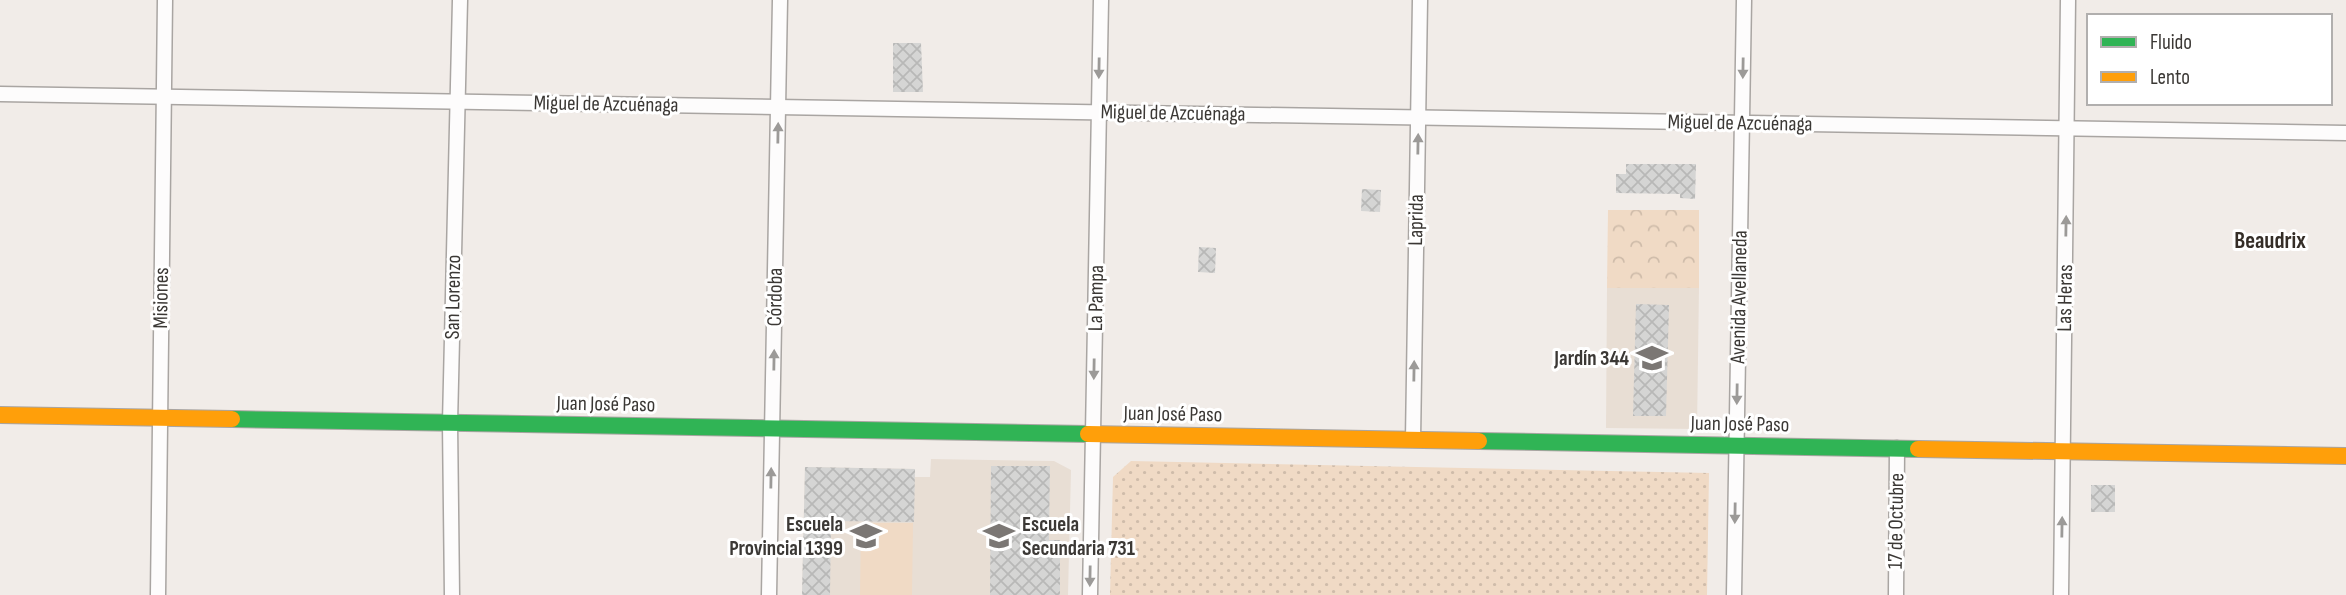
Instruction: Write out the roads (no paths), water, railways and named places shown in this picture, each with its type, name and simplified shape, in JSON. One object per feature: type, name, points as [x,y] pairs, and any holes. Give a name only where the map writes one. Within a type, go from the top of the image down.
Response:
[{"type":"street","name":"Misiones","points":[[158,595],[165,0]]},
{"type":"street","name":"San Lorenzo","points":[[452,595],[450,423],[460,0]]},
{"type":"street","name":"Córdoba","points":[[769,595],[780,0]]},
{"type":"street","name":"La Pampa","points":[[1090,595],[1101,0]]},
{"type":"street","name":"Laprida","points":[[1412,439],[1420,0]]},
{"type":"street","name":"Avenida Avellaneda","points":[[1734,595],[1744,0]]},
{"type":"street","name":"Las Heras","points":[[2061,595],[2068,0]]},
{"type":"street","name":"Miguel de Azcuénaga","points":[[0,94],[2346,133]]},
{"type":"street","name":"Juan José Paso","points":[[0,415],[2346,456]]},
{"type":"street","name":"17 de Octubre","points":[[1896,595],[1897,448]]},
{"type":"place","name":"Jardín 344","points":[[1652,358]]},
{"type":"place","name":"Escuela Provincial 1399","points":[[866,536]]},
{"type":"place","name":"Escuela Secundaria 731","points":[[999,536]]},
{"type":"district","name":"Beaudrix","points":[[2270,241]]}]
